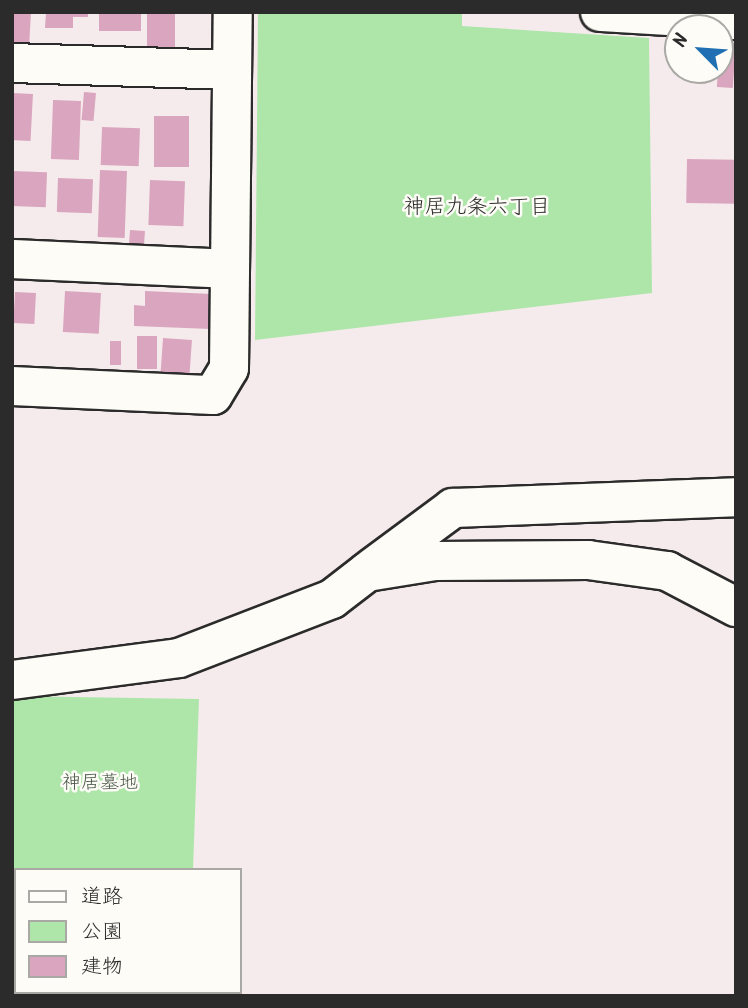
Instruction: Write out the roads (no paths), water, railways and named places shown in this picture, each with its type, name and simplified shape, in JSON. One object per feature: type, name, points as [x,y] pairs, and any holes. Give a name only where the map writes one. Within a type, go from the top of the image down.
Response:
[{"type":"street","points":[[12,386],[213,395],[229,368],[233,12]]},
{"type":"street","points":[[600,12],[736,20]]},
{"type":"street","points":[[12,63],[231,70]]},
{"type":"street","points":[[12,259],[229,269]]},
{"type":"street","points":[[12,680],[179,658],[332,599],[453,508],[736,498]]},
{"type":"street","points":[[367,572],[435,561],[588,561],[667,571],[736,607]]},
{"type":"district","name":"神居九条六丁目","points":[[477,208]]},
{"type":"park label","name":"神居墓地","points":[[100,784]]}]
